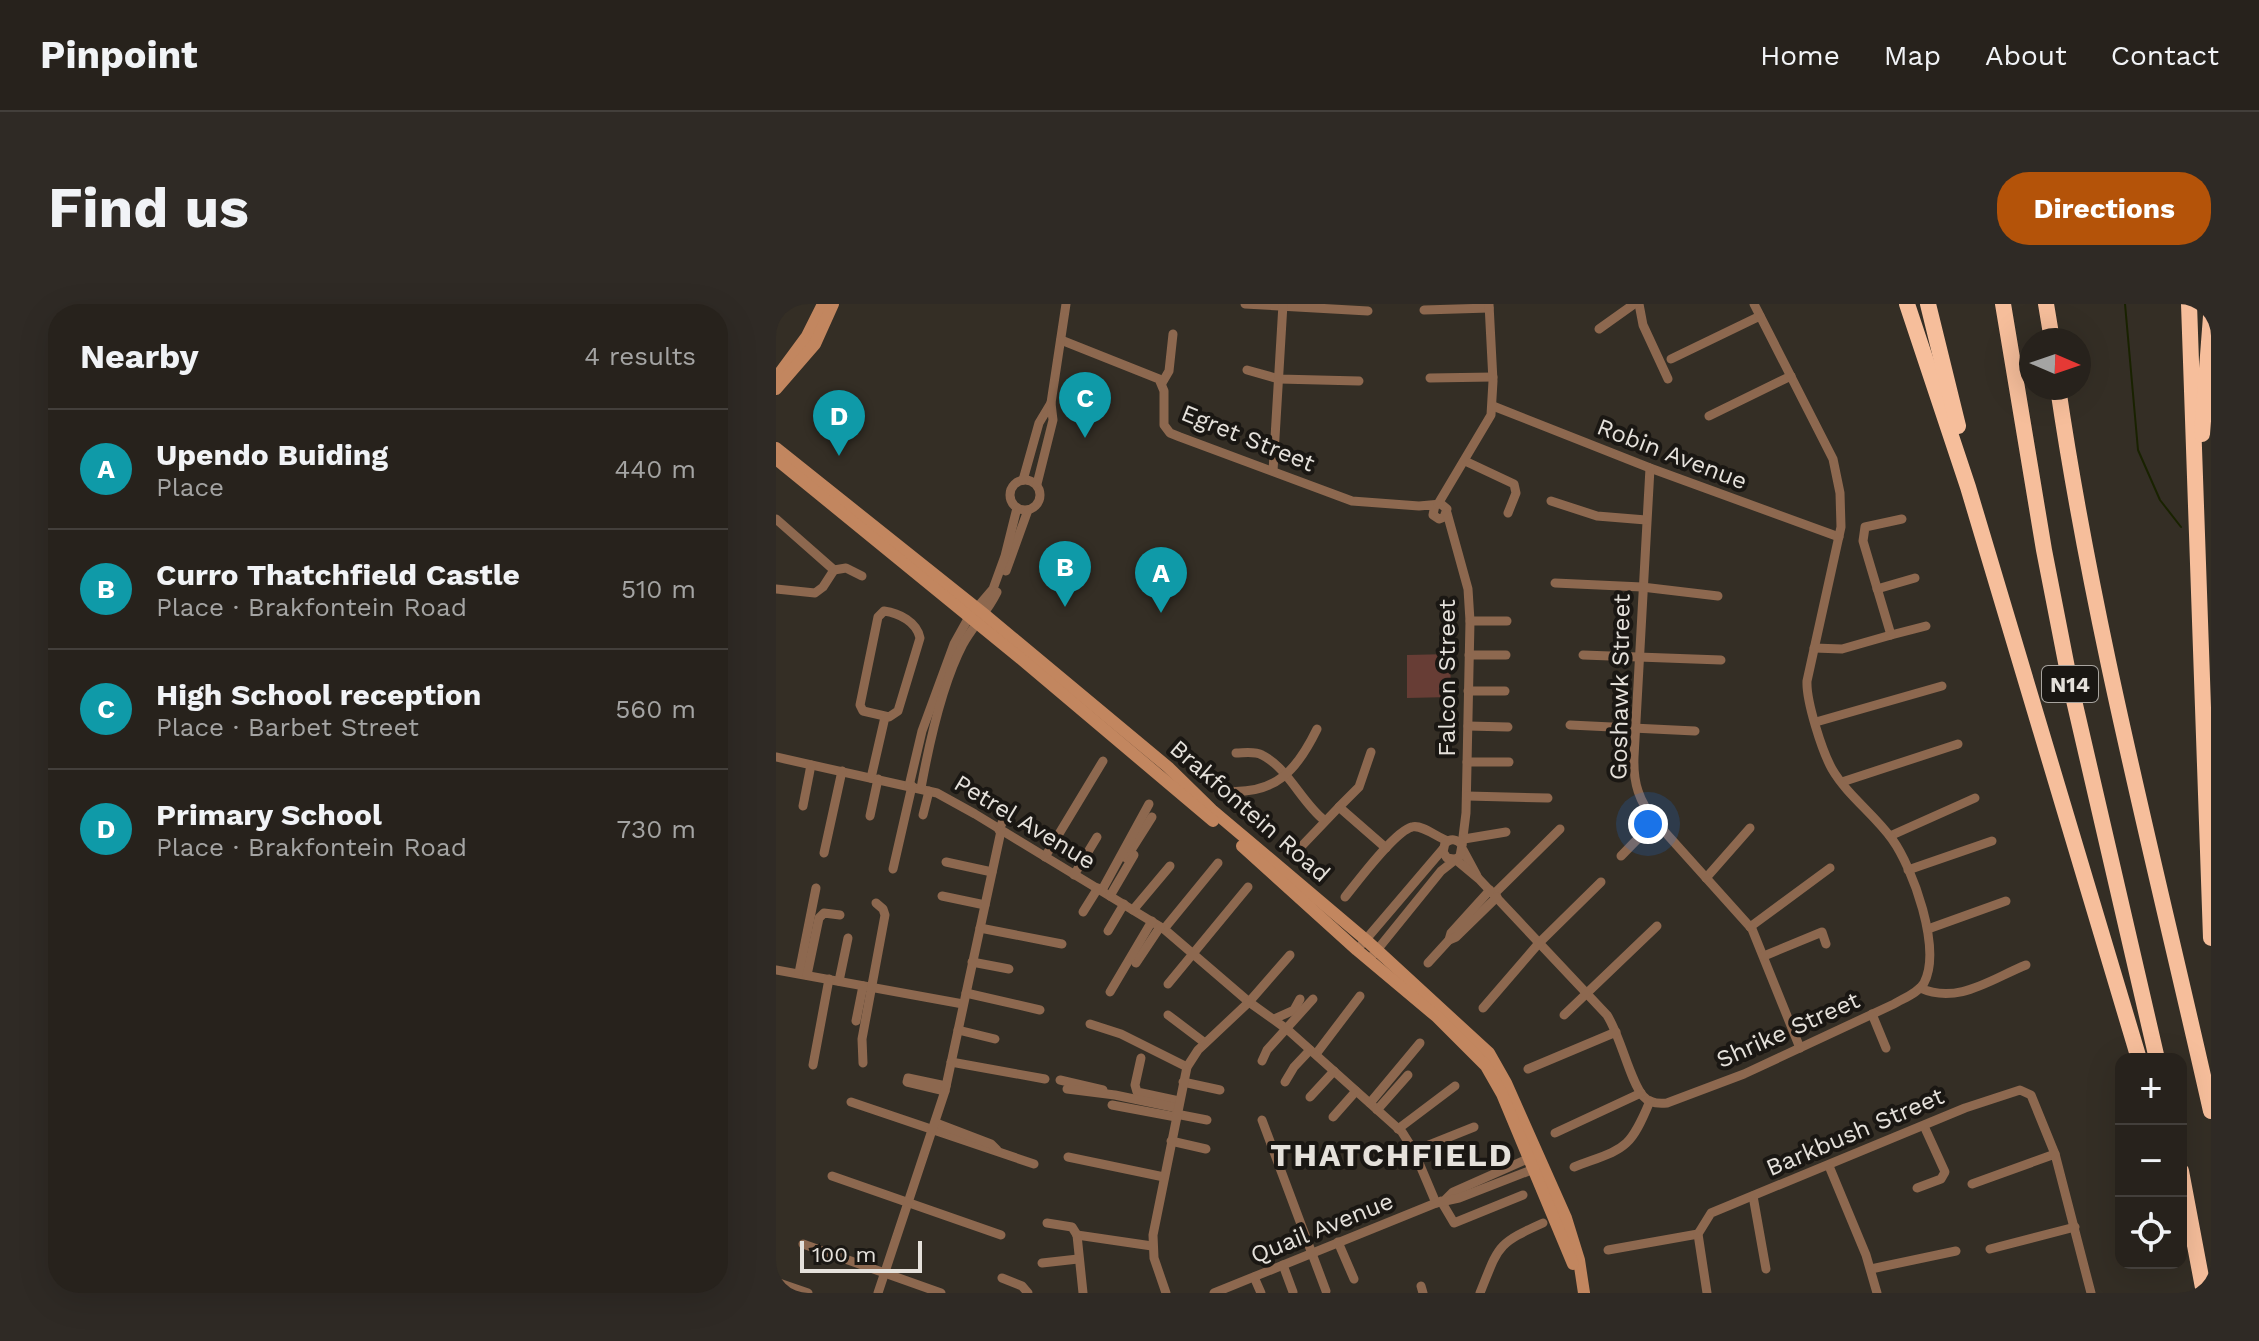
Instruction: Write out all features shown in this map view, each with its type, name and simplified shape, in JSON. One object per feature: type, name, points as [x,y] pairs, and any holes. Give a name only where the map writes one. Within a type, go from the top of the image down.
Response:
[{"type":"highway","points":[[1907,304],[1968,487],[2137,1053]]},
{"type":"highway","points":[[1928,304],[1951,391],[1968,487]]},
{"type":"highway","name":"N14","points":[[2003,304],[2044,550],[2070,683],[2156,1053]]},
{"type":"highway","points":[[2046,304],[2050,328]]},
{"type":"highway","points":[[2189,304],[2211,938]]},
{"type":"highway","points":[[2197,537],[2202,522],[2203,398],[2211,316]]},
{"type":"highway","name":"N14","points":[[2060,400],[2102,627],[2211,1111]]},
{"type":"highway","points":[[2186,1197],[2203,1286]]},
{"type":"highway","points":[[2187,1240],[2193,1266],[2203,1286]]},
{"type":"street","points":[[776,378],[807,336],[823,304]]},
{"type":"street","points":[[776,389],[815,344],[833,304]]},
{"type":"street","points":[[900,860],[917,788],[921,736],[954,644],[993,589],[1023,509],[1039,501],[1037,484],[1053,420],[1051,403],[1066,304]]},
{"type":"street","points":[[1245,304],[1368,311]]},
{"type":"street","points":[[1599,329],[1636,304],[1668,379]]},
{"type":"street","points":[[1754,304],[1836,467],[1842,508],[1839,537],[1807,690],[1829,762],[1842,782],[1890,836],[1908,870],[1928,929],[1931,959],[1920,988],[1942,994],[1965,992],[2026,965]]},
{"type":"street","points":[[1273,471],[1283,305]]},
{"type":"street","points":[[1424,310],[1489,306],[1493,406],[1486,426],[1440,510]]},
{"type":"street","points":[[1671,359],[1760,316]]},
{"type":"street","points":[[1162,383],[1169,371],[1173,334]]},
{"type":"street","name":"Egret Street","points":[[1061,340],[1150,374],[1162,383],[1163,423],[1170,433],[1352,501],[1440,510]]},
{"type":"street","points":[[1247,370],[1279,379],[1359,381]]},
{"type":"street","points":[[1709,416],[1791,376]]},
{"type":"street","points":[[1430,378],[1493,377]]},
{"type":"street","points":[[1023,480],[1039,423],[1051,403]]},
{"type":"street","name":"Robin Avenue","points":[[1493,406],[1839,537]]},
{"type":"street","name":"Brakfontein Road","points":[[778,452],[976,616],[1362,945],[1486,1066],[1536,1161],[1584,1291]]},
{"type":"street","points":[[1465,461],[1514,484],[1516,493],[1508,513]]},
{"type":"street","name":"Goshawk Street","points":[[1650,468],[1635,727],[1635,780],[1639,797],[1655,821],[1750,927],[1800,1048]]},
{"type":"street","points":[[1023,509],[1012,503],[1010,492],[1014,484],[1023,480],[1037,484]]},
{"type":"street","points":[[1551,501],[1597,516],[1646,520]]},
{"type":"street","name":"Falcon Street","points":[[1440,510],[1451,530],[1468,589],[1468,726],[1463,845],[1479,879]]},
{"type":"street","points":[[776,519],[834,570]]},
{"type":"street","points":[[1891,635],[1863,541],[1863,530],[1870,524],[1902,519]]},
{"type":"street","points":[[776,589],[815,593],[834,570],[846,568],[862,576]]},
{"type":"street","points":[[1877,589],[1915,578]]},
{"type":"street","points":[[1555,583],[1642,587],[1718,596]]},
{"type":"street","points":[[884,611],[894,613],[917,627],[920,638],[898,711],[885,717],[863,711],[860,705],[878,617],[884,611]]},
{"type":"street","points":[[893,869],[956,660],[976,616]]},
{"type":"street","points":[[1470,621],[1507,621]]},
{"type":"street","points":[[1814,648],[1842,649],[1926,626]]},
{"type":"street","points":[[1469,655],[1506,655]]},
{"type":"street","points":[[1583,655],[1721,660]]},
{"type":"street","points":[[1816,722],[1942,686]]},
{"type":"street","points":[[1468,691],[1505,691]]},
{"type":"street","points":[[870,816],[885,717]]},
{"type":"street","points":[[1570,725],[1695,731]]},
{"type":"street","points":[[1468,726],[1508,727]]},
{"type":"street","points":[[1226,791],[1250,792],[1286,776],[1302,757],[1317,729]]},
{"type":"street","points":[[921,736],[932,739]]},
{"type":"street","points":[[1842,782],[1958,744]]},
{"type":"street","points":[[1296,852],[1359,787],[1371,752]]},
{"type":"street","points":[[1236,753],[1263,755],[1286,776],[1311,810],[1324,820]]},
{"type":"street","name":"Petrel Avenue","points":[[777,760],[955,796],[1000,830],[1159,926],[1249,1002],[1288,1030],[1398,1129],[1414,1151],[1441,1201]]},
{"type":"street","points":[[1045,857],[1103,761]]},
{"type":"street","points":[[1467,762],[1509,762]]},
{"type":"street","points":[[803,806],[811,765]]},
{"type":"street","points":[[827,849],[844,772]]},
{"type":"street","points":[[917,788],[923,815]]},
{"type":"street","points":[[1466,794],[1535,793]]},
{"type":"street","points":[[1466,794],[1548,798]]},
{"type":"street","points":[[1890,836],[1975,798]]},
{"type":"street","points":[[1104,892],[1149,804]]},
{"type":"street","points":[[1339,807],[1386,848],[1345,897]]},
{"type":"street","points":[[878,1293],[945,1088],[1006,814]]},
{"type":"street","points":[[1104,892],[1152,817]]},
{"type":"street","points":[[1621,856],[1655,821]]},
{"type":"street","name":"Falcon Street","points":[[1386,848],[1413,827],[1422,828],[1446,844],[1445,855],[1479,879],[1607,1015],[1641,1093]]},
{"type":"street","points":[[1362,945],[1446,844],[1464,827]]},
{"type":"street","points":[[1706,878],[1750,828]]},
{"type":"street","points":[[1428,963],[1560,829]]},
{"type":"street","points":[[1373,955],[1463,845],[1506,832]]},
{"type":"street","points":[[1074,875],[1097,837]]},
{"type":"street","points":[[1446,844],[1457,840],[1463,845]]},
{"type":"street","points":[[1908,870],[1992,841]]},
{"type":"street","points":[[1083,912],[1104,892],[1135,853]]},
{"type":"street","points":[[946,862],[992,872]]},
{"type":"street","points":[[1110,992],[1159,926],[1218,863]]},
{"type":"street","points":[[1108,931],[1170,866]]},
{"type":"street","points":[[1750,927],[1830,868]]},
{"type":"street","points":[[1483,1008],[1539,943],[1601,882]]},
{"type":"street","points":[[1168,984],[1248,887]]},
{"type":"street","points":[[803,974],[816,888]]},
{"type":"street","points":[[942,896],[985,905]]},
{"type":"street","points":[[1928,929],[2006,901]]},
{"type":"street","points":[[856,1021],[868,987],[885,915],[876,903]]},
{"type":"street","points":[[803,974],[821,914],[840,915]]},
{"type":"street","points":[[1136,963],[1159,926]]},
{"type":"street","points":[[1564,1015],[1657,926]]},
{"type":"street","points":[[980,928],[1062,944]]},
{"type":"street","points":[[1764,956],[1822,932],[1826,944]]},
{"type":"street","points":[[813,1065],[848,938]]},
{"type":"street","points":[[1166,1293],[1152,1246],[1187,1067],[1205,1043],[1249,1002],[1290,955]]},
{"type":"street","points":[[972,962],[1009,969]]},
{"type":"street","points":[[776,970],[963,1004]]},
{"type":"street","points":[[863,1063],[862,1039],[868,987]]},
{"type":"street","name":"Shrike Street","points":[[1650,1101],[1660,1104],[1676,1100],[1744,1074],[1920,988]]},
{"type":"street","points":[[966,993],[1040,1010]]},
{"type":"street","points":[[1285,1082],[1294,1067],[1313,1052],[1360,996]]},
{"type":"street","points":[[1274,1019],[1294,1010],[1300,999]]},
{"type":"street","points":[[1262,1061],[1267,1050],[1313,999]]},
{"type":"street","points":[[1872,1014],[1886,1048]]},
{"type":"street","points":[[1168,1015],[1205,1043]]},
{"type":"street","points":[[1090,1024],[1121,1034],[1187,1067]]},
{"type":"street","points":[[958,1030],[995,1039]]},
{"type":"street","points":[[1528,1069],[1616,1032]]},
{"type":"street","points":[[1374,1107],[1420,1043]]},
{"type":"street","points":[[1374,1107],[1414,1057]]},
{"type":"street","points":[[1141,1058],[1135,1085],[1137,1092],[1207,1120]]},
{"type":"street","points":[[951,1062],[1045,1079]]},
{"type":"street","points":[[1310,1097],[1334,1071]]},
{"type":"street","points":[[1374,1107],[1408,1075]]},
{"type":"street","points":[[1060,1080],[1107,1090],[1114,1100]]},
{"type":"street","points":[[1183,1082],[1220,1090]]},
{"type":"street","points":[[926,1084],[945,1088]]},
{"type":"street","points":[[1398,1129],[1455,1086]]},
{"type":"street","points":[[1067,1089],[1177,1110]]},
{"type":"street","name":"Barkbush Street","points":[[1698,1234],[1711,1213],[2014,1090],[2023,1090],[2031,1095],[2055,1154]]},
{"type":"street","points":[[1333,1117],[1356,1091]]},
{"type":"street","points":[[1555,1133],[1641,1093],[1650,1101],[1629,1144],[1574,1167]]},
{"type":"street","points":[[851,1102],[991,1144],[997,1150],[1034,1164]]},
{"type":"street","points":[[1262,1120],[1326,1291]]},
{"type":"street","points":[[1917,1188],[1941,1179],[1945,1172],[1924,1126]]},
{"type":"street","points":[[1414,1151],[1474,1127]]},
{"type":"street","points":[[1171,1141],[1206,1149]]},
{"type":"street","points":[[1972,1184],[2055,1154],[2091,1293]]},
{"type":"street","points":[[1068,1157],[1164,1177]]},
{"type":"street","name":"Quail Avenue","points":[[1214,1293],[1227,1291],[1254,1277],[1536,1161]]},
{"type":"street","points":[[1829,1166],[1871,1269],[1877,1293]]},
{"type":"street","points":[[832,1176],[1001,1235]]},
{"type":"street","points":[[1441,1201],[1454,1223],[1523,1195]]},
{"type":"street","points":[[1753,1196],[1766,1269]]},
{"type":"street","points":[[1047,1223],[1072,1227],[1077,1235],[1083,1293]]},
{"type":"street","points":[[1480,1293],[1505,1241],[1543,1223]]},
{"type":"street","points":[[1990,1249],[2075,1227]]},
{"type":"street","points":[[1608,1250],[1698,1234],[1707,1293]]},
{"type":"street","points":[[1077,1235],[1152,1246]]},
{"type":"street","points":[[1338,1242],[1354,1279]]},
{"type":"street","points":[[803,1244],[941,1293]]},
{"type":"street","points":[[1871,1269],[1956,1251]]},
{"type":"street","points":[[1042,1263],[1078,1259]]},
{"type":"street","points":[[1283,1265],[1293,1292]]},
{"type":"street","points":[[1254,1277],[1261,1293]]},
{"type":"street","points":[[1002,1278],[1022,1286],[1028,1293]]},
{"type":"street","points":[[779,1283],[808,1293]]},
{"type":"shaded area","points":[[1450,654],[1451,697],[1407,698],[1407,655]]},
{"type":"waterway","points":[[2125,304],[2138,450],[2160,500],[2181,527]]},
{"type":"place","name":"High School reception","points":[[1085,438]]},
{"type":"place","name":"Primary School","points":[[839,456]]},
{"type":"place","name":"Curro Thatchfield Castle","points":[[1065,607]]},
{"type":"place","name":"Upendo Buiding","points":[[1161,613]]},
{"type":"district","name":"THATCHFIELD","points":[[1392,1155]]}]
